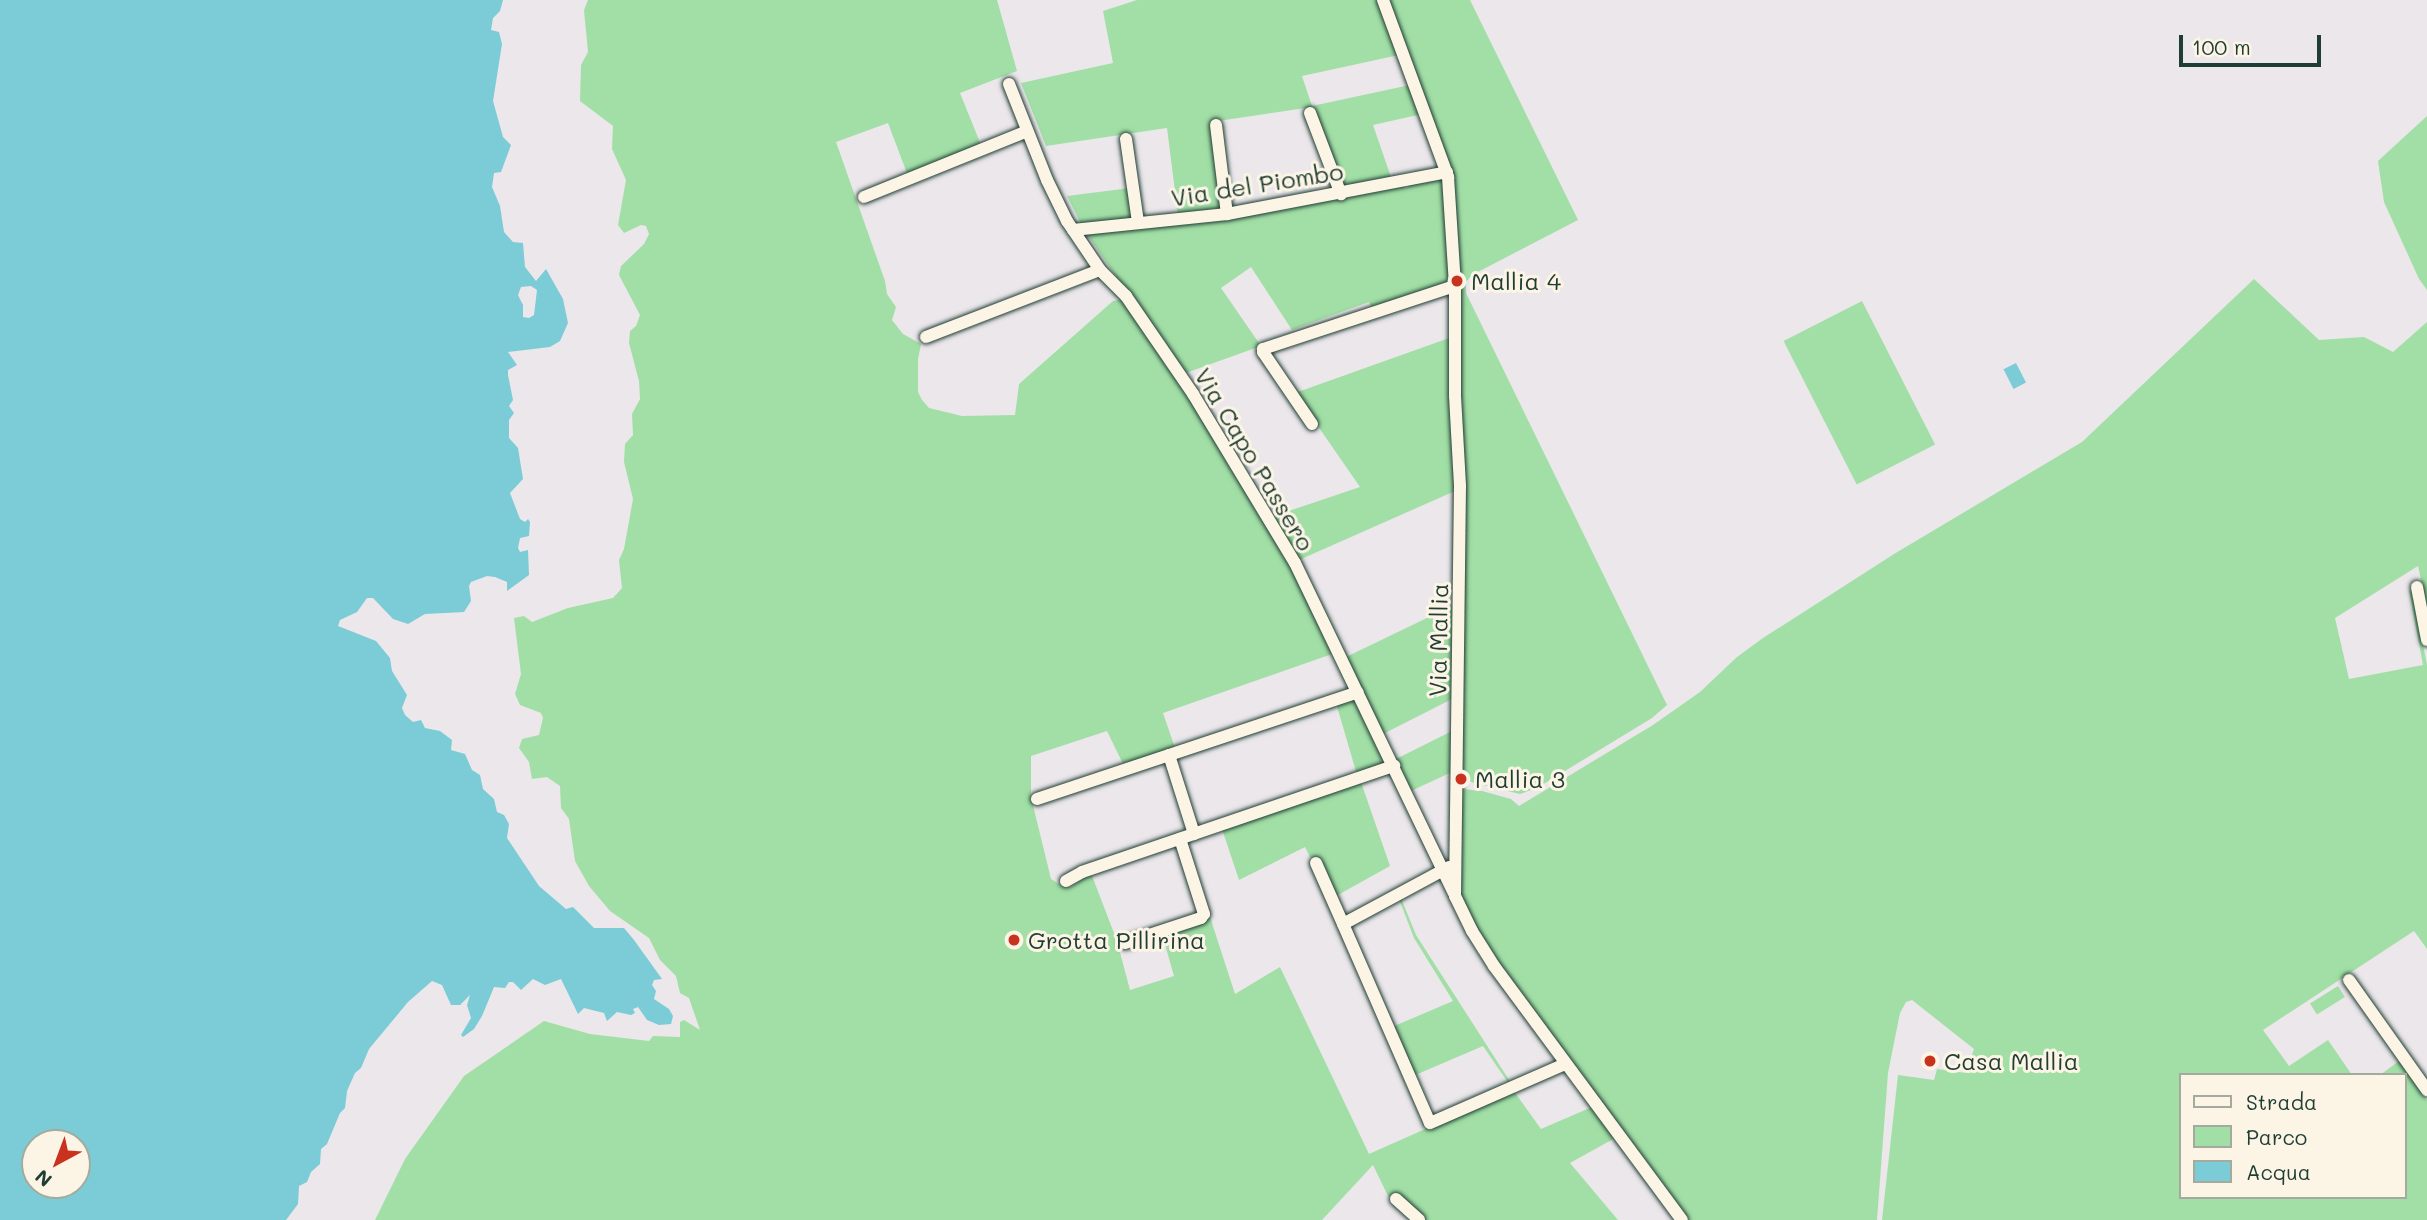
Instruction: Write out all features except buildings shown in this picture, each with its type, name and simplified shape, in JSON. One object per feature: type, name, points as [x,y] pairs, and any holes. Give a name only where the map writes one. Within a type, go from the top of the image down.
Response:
[{"type":"street","name":"Via Mallia","points":[[1383,0],[1447,173],[1455,286],[1461,601],[1455,895],[1472,931],[1494,966],[1682,1220]]},
{"type":"street","name":"Via Capo Passero","points":[[1009,84],[1046,180],[1073,230],[1100,270],[1126,296],[1200,405],[1295,563],[1455,895]]},
{"type":"street","points":[[1310,113],[1341,194]]},
{"type":"street","points":[[1216,125],[1227,214]]},
{"type":"street","points":[[864,197],[1027,131]]},
{"type":"street","points":[[1126,139],[1138,222]]},
{"type":"street","name":"Via del Piombo","points":[[1073,230],[1227,214],[1447,173]]},
{"type":"street","points":[[926,337],[1100,270]]},
{"type":"street","points":[[1312,424],[1262,352],[1263,349],[1455,286]]},
{"type":"street","points":[[2417,587],[2427,639]]},
{"type":"street","points":[[1037,799],[1358,692]]},
{"type":"street","points":[[1169,755],[1194,834]]},
{"type":"street","points":[[1066,881],[1082,872],[1394,766]]},
{"type":"street","points":[[1125,943],[1201,918],[1204,914],[1180,839]]},
{"type":"street","points":[[1316,863],[1430,1123],[1565,1064]]},
{"type":"street","points":[[1343,924],[1456,863]]},
{"type":"street","points":[[2349,980],[2427,1090]]},
{"type":"street","points":[[1396,1199],[1419,1220]]},
{"type":"green space","points":[[588,0],[997,0],[1017,71],[960,93],[981,145],[908,176],[888,123],[836,142],[885,281],[887,294],[896,307],[892,320],[903,334],[921,344],[918,392],[922,400],[929,408],[962,416],[1015,415],[1019,384],[1113,301],[1124,299],[1169,364],[1286,559],[1335,653],[1163,713],[1175,748],[1124,766],[1107,731],[1031,756],[1031,797],[1051,879],[1064,887],[1071,887],[1091,873],[1117,941],[1130,990],[1174,976],[1162,934],[1210,917],[1235,994],[1280,967],[1369,1154],[1513,1090],[1541,1129],[1592,1107],[1615,1138],[1570,1163],[1618,1220],[1423,1220],[1398,1197],[1388,1196],[1373,1165],[1322,1220],[375,1220],[405,1159],[464,1076],[544,1021],[590,1034],[649,1041],[653,1036],[680,1037],[680,1022],[684,1020],[700,1030],[689,998],[680,993],[676,976],[660,960],[649,938],[610,911],[589,886],[575,861],[569,819],[561,808],[560,786],[547,777],[532,779],[529,762],[519,748],[522,739],[539,735],[543,718],[541,713],[520,705],[515,694],[521,674],[514,618],[524,616],[532,622],[568,608],[613,598],[622,588],[619,560],[624,549],[633,499],[624,462],[625,444],[633,435],[632,414],[640,399],[639,381],[629,343],[630,331],[636,326],[640,315],[619,275],[621,266],[644,244],[649,234],[646,226],[641,225],[624,233],[618,225],[626,180],[612,149],[613,126],[580,101],[581,65],[588,52],[584,10]]},
{"type":"green space","points":[[1137,0],[1379,0],[1399,55],[1302,76],[1312,106],[1410,85],[1422,114],[1373,125],[1392,180],[1341,187],[1312,107],[1211,122],[1222,208],[1178,215],[1167,128],[1046,146],[1021,83],[1113,63],[1103,11]]},
{"type":"green space","points":[[1388,0],[1470,0],[1578,220],[1472,275],[1466,282],[1466,293],[1667,705],[1652,718],[1537,788],[1520,794],[1471,782],[1462,773],[1454,195]]},
{"type":"green space","points":[[2427,116],[2427,290],[2419,279],[2384,202],[2378,161]]},
{"type":"green space","points":[[1443,177],[1451,283],[1372,309],[1369,302],[1292,330],[1251,267],[1221,288],[1261,346],[1183,374],[1087,234],[1400,186],[1407,188],[1411,183]]},
{"type":"green space","points":[[1130,188],[1134,219],[1082,226],[1067,196]]},
{"type":"green space","points":[[2254,279],[2319,340],[2364,337],[2393,352],[2427,322],[2427,608],[2418,566],[2335,618],[2349,679],[2423,665],[2409,590],[2413,594],[2427,665],[2427,949],[2414,931],[2263,1030],[2289,1066],[2328,1040],[2351,1073],[2178,1073],[2178,1199],[2406,1199],[2406,1073],[2383,1073],[2399,1061],[2427,1100],[2427,1220],[1882,1220],[1898,1075],[1934,1080],[1937,1069],[1966,1073],[1974,1049],[1912,1000],[1906,1002],[1900,1013],[1888,1073],[1877,1220],[1687,1220],[1489,951],[1466,909],[1461,893],[1463,789],[1511,799],[1519,806],[1653,725],[1700,692],[1737,657],[1763,638],[1894,554],[2082,442]]},
{"type":"green space","points":[[1862,301],[1935,444],[1857,484],[1784,341]]},
{"type":"green space","points":[[1452,337],[1455,491],[1299,560],[1271,517],[1360,487],[1295,393]]},
{"type":"green space","points":[[1456,604],[1454,698],[1383,734],[1346,657]]},
{"type":"green space","points":[[1357,698],[1384,758],[1381,760],[1383,766],[1357,775],[1336,703]]},
{"type":"green space","points":[[1454,730],[1454,771],[1411,791],[1396,759]]},
{"type":"green space","points":[[1361,782],[1390,866],[1336,896],[1321,863],[1315,857],[1310,857],[1305,847],[1239,880],[1222,829]]},
{"type":"green space","points":[[1401,898],[1416,935],[1511,1083],[1509,1084],[1483,1046],[1413,1076],[1392,1027],[1453,1001],[1414,938],[1399,899]]},
{"type":"green space","points":[[2338,986],[2345,997],[2317,1015],[2310,1003]]},
{"type":"water","points":[[0,0],[503,0],[500,11],[493,18],[491,30],[499,32],[502,44],[493,101],[503,137],[511,145],[501,172],[494,173],[492,187],[500,206],[504,232],[513,242],[523,243],[525,267],[536,281],[546,269],[563,299],[568,323],[560,341],[550,347],[508,352],[517,365],[508,370],[513,400],[509,406],[514,413],[509,420],[509,438],[518,448],[523,479],[510,493],[520,519],[525,522],[528,519],[530,522],[529,536],[520,538],[518,548],[520,552],[528,550],[529,575],[507,591],[507,582],[495,577],[487,576],[471,582],[471,601],[464,612],[425,614],[408,624],[393,619],[373,598],[367,598],[357,612],[340,620],[338,626],[376,641],[390,658],[392,671],[407,695],[402,708],[405,715],[413,722],[421,720],[425,728],[440,731],[452,740],[451,750],[465,754],[472,770],[480,775],[483,789],[494,799],[497,812],[504,815],[509,824],[507,838],[539,886],[566,909],[573,907],[594,928],[624,928],[662,979],[654,980],[652,985],[656,991],[654,999],[669,1009],[673,1016],[671,1024],[659,1025],[647,1020],[638,1007],[633,1009],[635,1013],[631,1015],[617,1012],[607,1021],[604,1013],[584,1008],[578,1014],[561,979],[545,985],[533,979],[521,990],[513,982],[509,982],[505,988],[494,987],[474,1029],[463,1037],[461,1035],[471,1018],[467,1005],[470,995],[460,1005],[451,1005],[442,985],[432,981],[408,1002],[369,1049],[347,1091],[345,1108],[340,1113],[327,1144],[321,1149],[320,1164],[311,1172],[307,1182],[299,1186],[298,1204],[286,1220],[0,1220]],"holes":[[[531,286],[537,290],[534,315],[523,317],[523,305],[518,295],[521,287]]]},
{"type":"water","points":[[2016,363],[2026,383],[2014,389],[2004,369]]},
{"type":"place","name":"Mallia 4","points":[[1457,281]]},
{"type":"place","name":"Mallia 3","points":[[1461,779]]},
{"type":"place","name":"Grotta Pillirina","points":[[1014,940]]},
{"type":"place","name":"Casa Mallia","points":[[1930,1061]]}]
